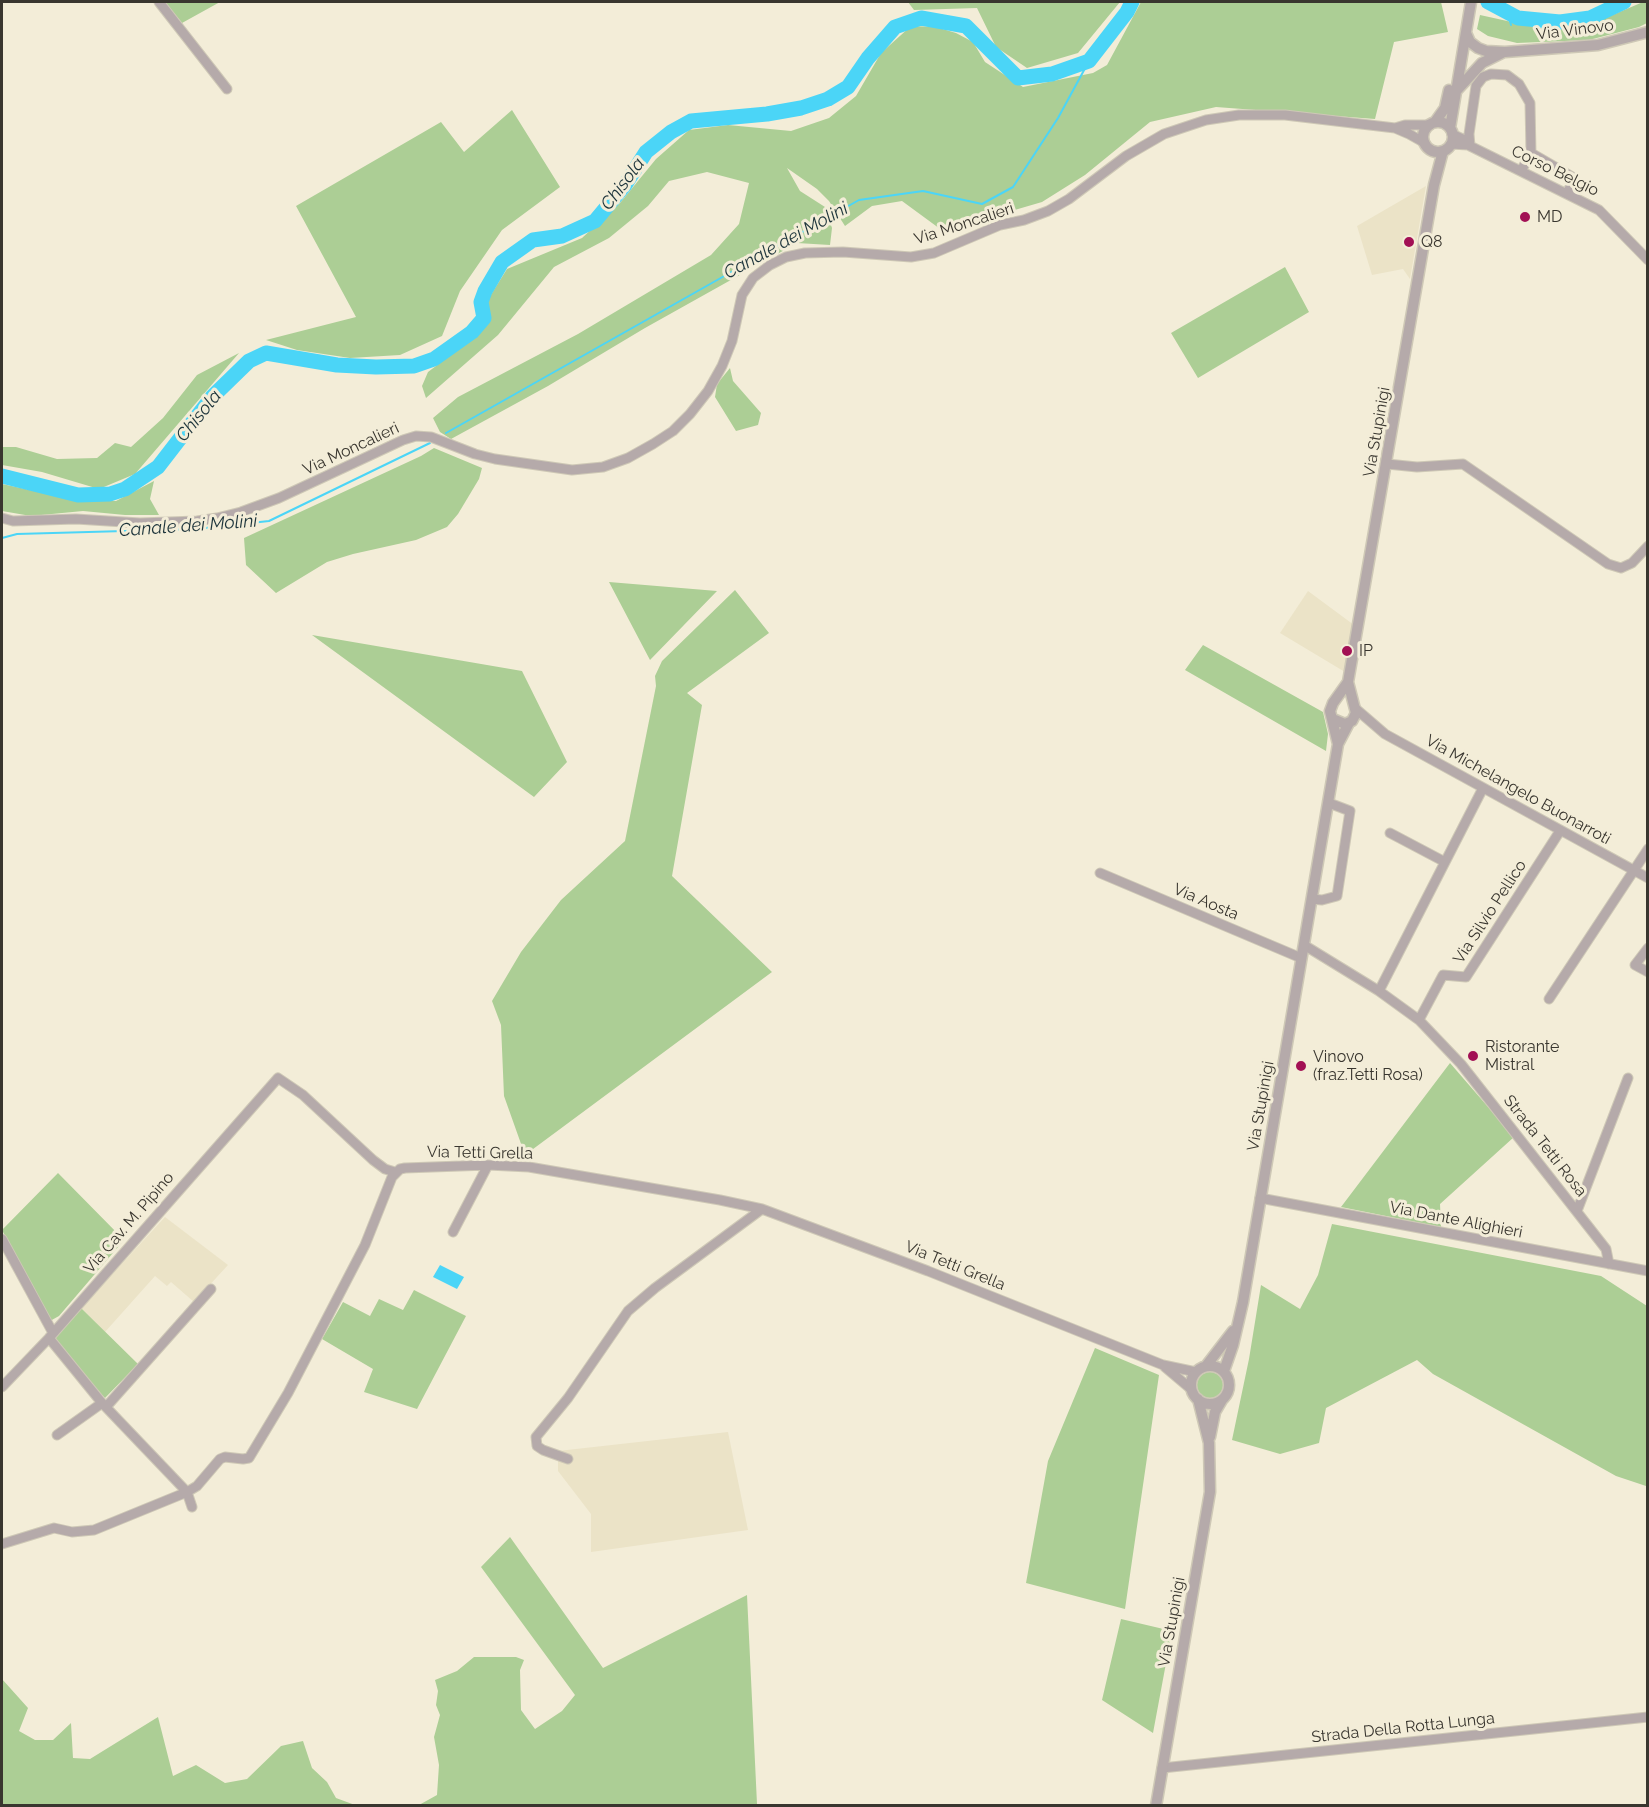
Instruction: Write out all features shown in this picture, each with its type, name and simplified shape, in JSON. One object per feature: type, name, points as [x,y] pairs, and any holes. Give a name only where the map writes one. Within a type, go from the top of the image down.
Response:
[{"type":"street","points":[[159,2],[226,88]]},
{"type":"street","points":[[1464,2],[1464,29]]},
{"type":"street","points":[[1433,123],[1442,123],[1449,139],[1436,152],[1426,145],[1423,134],[1447,102],[1472,2]]},
{"type":"street","name":"Via Vinovo","points":[[1464,29],[1470,42],[1478,48],[1505,52],[1598,45],[1647,32]]},
{"type":"street","name":"Via Stupinigi","points":[[1336,700],[1348,682],[1434,185],[1449,139],[1464,29]]},
{"type":"street","name":"Via Vinovo","points":[[1456,92],[1482,63],[1505,52]]},
{"type":"street","points":[[1469,145],[1476,86],[1483,77],[1498,73],[1507,75],[1514,79],[1530,103],[1531,153],[1521,171]]},
{"type":"street","name":"Via Moncalieri","points":[[2,518],[12,521],[76,519],[140,523],[217,518],[279,498],[416,436],[431,437],[495,459],[572,470],[603,467],[628,458],[653,444],[673,431],[690,414],[708,391],[722,366],[732,341],[742,296],[753,278],[770,265],[786,257],[805,253],[843,252],[910,257],[934,253],[1000,225],[1024,220],[1048,211],[1069,199],[1136,150],[1164,134],[1206,120],[1239,115],[1285,116],[1395,128],[1426,145]]},
{"type":"street","name":"Via Moncalieri","points":[[1395,128],[1433,123]]},
{"type":"street","name":"Corso Belgio","points":[[1449,139],[1469,145],[1599,210],[1646,255]]},
{"type":"street","name":"Via Stupinigi","points":[[1426,145],[1432,158],[1434,185]]},
{"type":"street","points":[[1531,153],[1574,178],[1567,194]]},
{"type":"street","points":[[1387,464],[1417,467],[1463,464],[1608,564],[1621,568],[1632,562],[1647,546]]},
{"type":"street","name":"Via Stupinigi","points":[[1348,682],[1354,705]]},
{"type":"street","points":[[1345,698],[1354,705],[1351,722],[1340,724],[1333,719],[1330,711],[1336,700],[1345,698]]},
{"type":"street","name":"Via Michelangelo Buonarroti","points":[[1354,705],[1374,726],[1647,878]]},
{"type":"street","name":"Via Stupinigi","points":[[1209,1443],[1215,1412],[1226,1396],[1229,1383],[1224,1371],[1239,1317],[1329,803],[1338,744],[1333,719]]},
{"type":"street","name":"Via Stupinigi","points":[[1338,744],[1351,722]]},
{"type":"street","name":"Via Michelangelo Buonarroti","points":[[1351,722],[1374,726]]},
{"type":"street","points":[[1379,991],[1483,788]]},
{"type":"street","points":[[1312,899],[1322,900],[1336,896],[1350,811],[1329,803]]},
{"type":"street","name":"Via Silvio Pellico","points":[[1419,1020],[1443,975],[1466,977],[1560,831]]},
{"type":"street","points":[[1390,833],[1445,862]]},
{"type":"street","points":[[1549,999],[1647,849]]},
{"type":"street","name":"Via Aosta","points":[[1100,873],[1301,958]]},
{"type":"street","name":"Strada Tetti Rosa","points":[[1304,945],[1379,991],[1419,1020],[1461,1064],[1577,1211],[1606,1249],[1609,1264]]},
{"type":"street","points":[[1647,948],[1635,965],[1647,972]]},
{"type":"street","points":[[1577,1211],[1628,1077]]},
{"type":"street","name":"Via Cav. M. Pipino","points":[[2,1387],[51,1336],[278,1078],[303,1095],[373,1160],[385,1169],[395,1172]]},
{"type":"street","points":[[453,1233],[488,1165]]},
{"type":"street","name":"Via Tetti Grella","points":[[395,1172],[405,1168],[488,1165],[541,1168],[762,1209],[928,1271],[1163,1365],[1201,1369]]},
{"type":"street","points":[[2,1544],[54,1528],[72,1532],[94,1530],[187,1492],[197,1486],[220,1459],[225,1457],[247,1459],[253,1453],[288,1393],[365,1245],[388,1183],[395,1172]]},
{"type":"street","name":"Via Dante Alighieri","points":[[1260,1198],[1647,1270]]},
{"type":"street","points":[[568,1459],[537,1446],[536,1437],[568,1398],[628,1311],[655,1288],[762,1209]]},
{"type":"street","points":[[2,1239],[51,1336],[104,1405],[187,1492],[192,1507]]},
{"type":"street","points":[[57,1435],[104,1405],[211,1289]]},
{"type":"street","name":"Via Stupinigi","points":[[1156,1806],[1211,1477],[1209,1443],[1198,1399],[1191,1389],[1193,1376],[1226,1342],[1239,1317]]},
{"type":"street","name":"Via Tetti Grella","points":[[1163,1365],[1191,1389]]},
{"type":"street","points":[[1201,1369],[1213,1366],[1224,1371]]},
{"type":"street","points":[[1198,1399],[1209,1404],[1222,1400]]},
{"type":"street","name":"Strada Della Rotta Lunga","points":[[1162,1768],[1647,1717]]},
{"type":"shaded area","points":[[1426,186],[1410,279],[1403,269],[1372,275],[1357,226]]},
{"type":"shaded area","points":[[1308,591],[1354,625],[1345,672],[1280,633]]},
{"type":"shaded area","points":[[165,1217],[228,1265],[194,1302],[171,1282],[167,1286],[155,1276],[105,1332],[81,1308]]},
{"type":"shaded area","points":[[728,1432],[748,1530],[591,1552],[591,1514],[558,1471],[558,1451]]},
{"type":"green space","points":[[165,2],[220,2],[182,23]]},
{"type":"green space","points":[[908,2],[1120,2],[1078,53],[1027,68],[996,47],[977,8],[914,10]]},
{"type":"green space","points":[[1141,2],[1441,2],[1448,32],[1394,42],[1375,119],[1216,107],[1150,122],[1085,175],[1042,202],[977,221],[947,234],[902,201],[872,206],[845,226],[829,201],[817,189],[787,168],[800,191],[825,207],[832,228],[830,245],[797,243],[451,439],[440,432],[433,418],[458,397],[578,334],[711,255],[739,224],[749,183],[707,172],[669,181],[648,206],[609,238],[554,267],[498,335],[426,398],[422,386],[428,372],[477,335],[488,319],[487,301],[507,269],[582,238],[620,203],[656,159],[689,130],[728,125],[791,131],[829,118],[856,96],[881,53],[911,26],[936,27],[956,33],[973,42],[985,62],[1023,87],[1093,73],[1107,65]]},
{"type":"green space","points":[[1647,2],[1647,23],[1589,40],[1517,43],[1488,36],[1477,29],[1480,15],[1548,30],[1589,25]]},
{"type":"green space","points":[[512,110],[560,187],[502,230],[460,291],[442,336],[400,355],[350,358],[297,350],[266,340],[356,317],[296,206],[441,122],[464,152]]},
{"type":"green space","points":[[1285,267],[1309,312],[1198,378],[1171,333]]},
{"type":"green space","points":[[239,353],[135,474],[99,489],[42,472],[2,465],[2,447],[16,447],[57,459],[97,458],[115,443],[131,447],[163,418],[197,375]]},
{"type":"green space","points":[[730,368],[733,381],[761,413],[758,425],[736,431],[715,397],[717,384]]},
{"type":"green space","points":[[434,448],[482,468],[479,479],[458,514],[447,527],[416,540],[327,562],[276,593],[246,565],[244,538]]},
{"type":"green space","points":[[154,481],[150,499],[159,515],[83,511],[31,516],[2,511],[2,484],[77,500],[116,501]]},
{"type":"green space","points":[[609,582],[717,591],[650,660]]},
{"type":"green space","points":[[735,590],[769,633],[687,693],[702,705],[672,876],[772,972],[525,1155],[504,1096],[501,1025],[492,1001],[521,952],[561,900],[625,841],[656,686],[655,676],[662,661]]},
{"type":"green space","points":[[312,635],[522,671],[567,762],[534,797]]},
{"type":"green space","points":[[1203,645],[1323,712],[1328,734],[1326,751],[1185,670]]},
{"type":"green space","points":[[1450,1063],[1514,1137],[1440,1204],[1441,1227],[1341,1207]]},
{"type":"green space","points":[[58,1173],[124,1240],[59,1316],[50,1321],[2,1230]]},
{"type":"green space","points":[[1332,1224],[1601,1276],[1647,1306],[1646,1486],[1616,1476],[1433,1374],[1417,1360],[1326,1408],[1319,1443],[1280,1454],[1232,1440],[1249,1359],[1261,1285],[1300,1309],[1318,1275]]},
{"type":"green space","points":[[414,1290],[466,1316],[417,1409],[364,1392],[373,1369],[322,1339],[343,1302],[370,1316],[379,1299],[403,1310]]},
{"type":"green space","points":[[81,1308],[138,1364],[105,1398],[51,1339]]},
{"type":"green space","points":[[1095,1348],[1159,1375],[1125,1609],[1026,1583],[1048,1461]]},
{"type":"green space","points":[[1210,1372],[1219,1376],[1223,1385],[1219,1394],[1210,1398],[1201,1394],[1197,1385],[1201,1376]]},
{"type":"green space","points":[[510,1537],[603,1668],[747,1595],[757,1804],[419,1805],[437,1795],[439,1765],[434,1737],[440,1715],[436,1705],[438,1691],[435,1680],[457,1671],[474,1657],[516,1657],[524,1660],[520,1670],[521,1710],[535,1729],[562,1711],[575,1695],[481,1567]]},
{"type":"green space","points":[[1121,1619],[1172,1631],[1153,1733],[1102,1700]]},
{"type":"green space","points":[[2,1679],[28,1708],[19,1731],[35,1740],[53,1740],[71,1723],[73,1758],[90,1759],[158,1717],[173,1776],[196,1765],[225,1783],[247,1779],[281,1746],[303,1741],[312,1768],[327,1782],[336,1798],[355,1805],[2,1805]]},
{"type":"water","points":[[440,1265],[464,1277],[457,1289],[433,1277]]},
{"type":"waterway","name":"Chisola","points":[[2,476],[78,495],[110,494],[125,489],[158,467],[212,397],[249,361],[266,353],[337,365],[376,367],[414,366],[434,359],[472,332],[484,318],[481,302],[502,262],[533,240],[562,236],[595,221],[625,185],[646,152],[671,132],[691,121],[767,114],[801,108],[828,99],[848,87],[868,58],[895,27],[921,18],[966,26],[1018,78],[1052,74],[1089,61],[1127,12],[1132,2]]},
{"type":"waterway","name":"Chisola","points":[[1488,2],[1518,18],[1560,22],[1590,18],[1624,2]]},
{"type":"waterway","points":[[1508,13],[1511,25]]},
{"type":"waterway","name":"Canale dei Molini","points":[[446,433],[859,200],[923,191],[982,204],[1013,187],[1058,118],[1089,61]]},
{"type":"waterway","name":"Canale dei Molini","points":[[2,538],[17,534],[196,529],[269,521],[430,443]]},
{"type":"place","name":"MD","points":[[1525,217]]},
{"type":"place","name":"Q8","points":[[1409,242]]},
{"type":"place","name":"IP","points":[[1347,651]]},
{"type":"place","name":"Ristorante Mistral","points":[[1473,1056]]},
{"type":"place","name":"Vinovo (fraz.Tetti Rosa)","points":[[1301,1066]]}]
